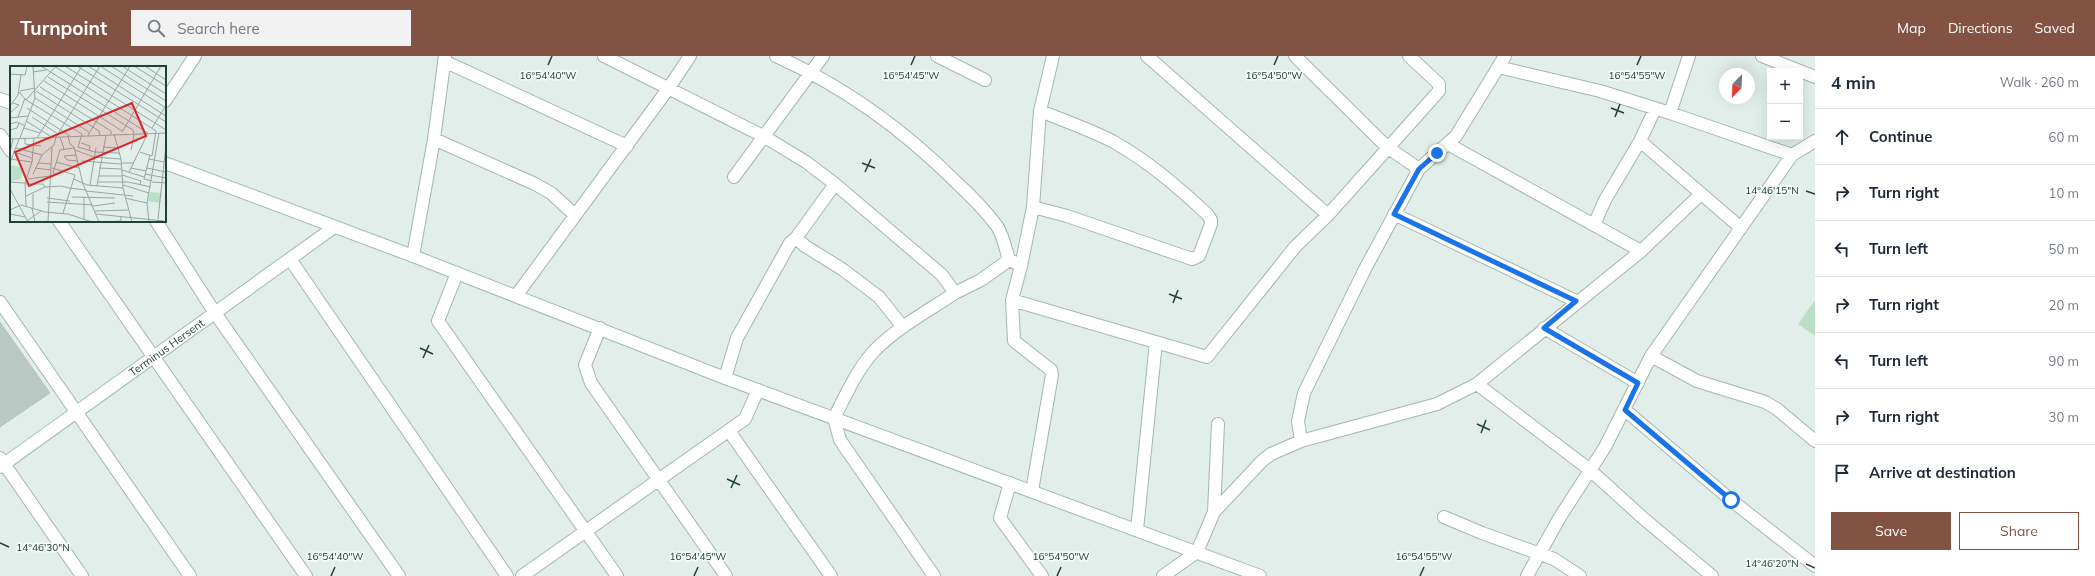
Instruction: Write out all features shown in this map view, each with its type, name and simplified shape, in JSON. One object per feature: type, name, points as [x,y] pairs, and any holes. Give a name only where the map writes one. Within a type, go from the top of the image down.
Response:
[{"type":"street","points":[[166,100],[195,56]]},
{"type":"street","points":[[604,56],[765,136],[806,162],[835,184],[942,275],[955,293]]},
{"type":"street","points":[[516,296],[627,146],[690,56]]},
{"type":"street","points":[[776,56],[810,71],[887,122],[944,170],[998,227],[1009,260],[1022,266]]},
{"type":"street","points":[[734,177],[822,56]]},
{"type":"street","points":[[937,56],[985,80]]},
{"type":"street","points":[[1032,491],[1052,376],[1051,370],[1014,341],[1012,300],[1022,266],[1033,207],[1040,111],[1053,56]]},
{"type":"street","points":[[1147,56],[1328,215]]},
{"type":"street","points":[[1295,56],[1388,147],[1419,169]]},
{"type":"street","points":[[1012,300],[1207,357],[1290,253],[1328,215],[1388,147],[1417,118],[1439,91],[1439,84],[1409,56]]},
{"type":"street","points":[[1670,113],[1689,56]]},
{"type":"street","points":[[1762,56],[1792,68]]},
{"type":"street","points":[[413,256],[434,140],[444,59],[627,146]]},
{"type":"street","points":[[1301,441],[1298,420],[1304,393],[1394,214],[1419,169],[1456,136],[1501,61],[1655,108],[1792,155]]},
{"type":"street","points":[[1803,72],[1815,77]]},
{"type":"street","points":[[0,99],[10,103]]},
{"type":"street","points":[[1594,225],[1611,188],[1640,141],[1655,108]]},
{"type":"street","points":[[1033,207],[1067,216],[1192,260],[1198,256],[1211,224],[1211,220],[1207,214],[1174,183],[1135,155],[1112,141],[1040,111]]},
{"type":"street","points":[[0,135],[10,150]]},
{"type":"street","points":[[434,140],[535,184],[551,194],[575,215]]},
{"type":"street","points":[[1640,141],[1741,228]]},
{"type":"street","points":[[1527,576],[1560,517],[1590,470],[1625,410],[1651,356],[1792,155],[1815,141]]},
{"type":"street","points":[[1448,144],[1640,251]]},
{"type":"street","points":[[166,163],[333,228],[413,256],[725,378],[1257,575]]},
{"type":"street","points":[[725,378],[737,338],[790,243],[796,238],[835,184]]},
{"type":"street","points":[[1163,576],[1197,552],[1214,512],[1262,461],[1272,454],[1301,441],[1437,404],[1477,384],[1576,301],[1640,251],[1701,194]]},
{"type":"street","points":[[1394,214],[1576,301]]},
{"type":"street","points":[[60,222],[306,576]]},
{"type":"street","points":[[157,222],[215,312],[400,576]]},
{"type":"street","name":"Terminus Hersent","points":[[1,463],[154,357],[333,228]]},
{"type":"street","points":[[796,238],[805,246],[842,269],[879,297],[903,327]]},
{"type":"street","points":[[290,259],[508,576]]},
{"type":"street","points":[[934,576],[840,440],[834,418],[853,382],[875,350],[903,327],[955,293],[981,280],[1009,260]]},
{"type":"street","points":[[457,273],[438,321],[617,576]]},
{"type":"street","points":[[0,302],[190,576]]},
{"type":"street","points":[[600,328],[585,366],[591,383],[660,479],[726,576]]},
{"type":"street","points":[[1544,328],[1638,383]]},
{"type":"street","points":[[1137,530],[1156,342]]},
{"type":"street","points":[[1651,356],[1697,381],[1765,402],[1777,409],[1815,440]]},
{"type":"street","points":[[1477,384],[1590,470],[1643,518],[1712,576]]},
{"type":"street","points":[[522,576],[745,419],[758,390]]},
{"type":"street","points":[[1625,410],[1731,500],[1815,566]]},
{"type":"street","points":[[1214,512],[1218,424]]},
{"type":"street","points":[[729,431],[831,576]]},
{"type":"street","points":[[1,463],[82,576]]},
{"type":"street","points":[[1010,483],[1000,518],[1042,576]]},
{"type":"street","points":[[1444,517],[1554,559],[1580,576]]},
{"type":"green space","points":[[1815,300],[1815,336],[1798,324]]},
{"type":"building","points":[[0,322],[50,393],[0,427]]},
{"type":"route","points":[[1437,153],[1419,169],[1394,214],[1515,270],[1576,301],[1544,328],[1638,383],[1625,410],[1731,500]]}]
